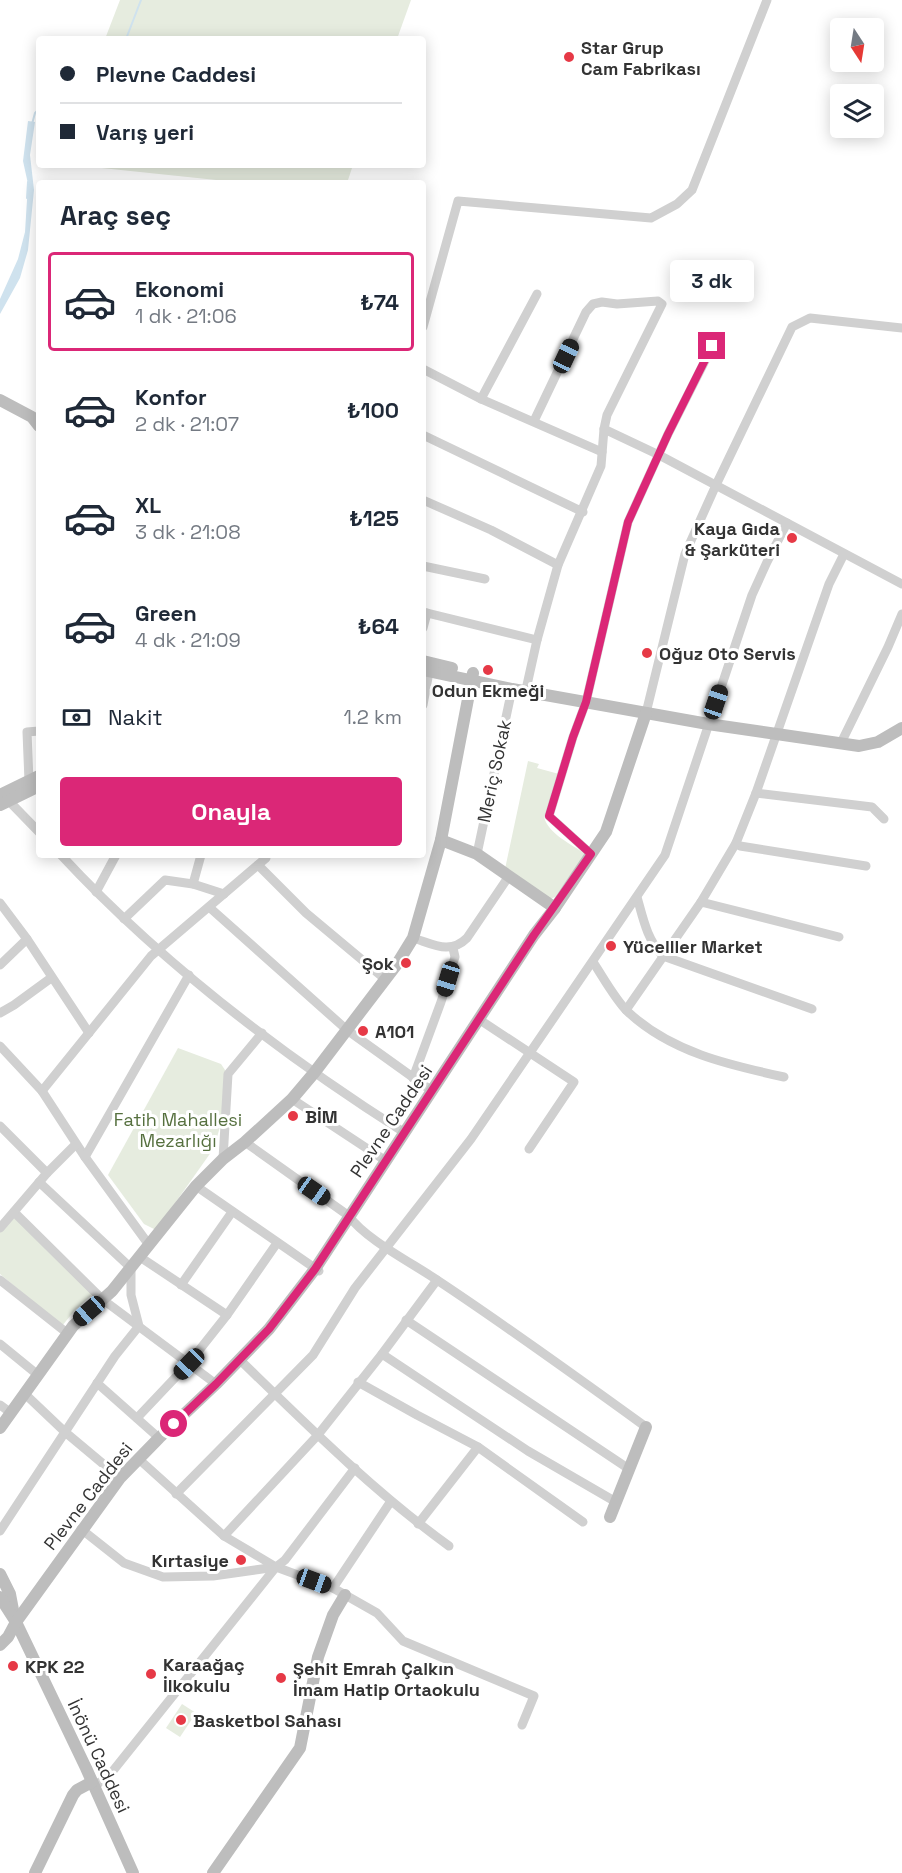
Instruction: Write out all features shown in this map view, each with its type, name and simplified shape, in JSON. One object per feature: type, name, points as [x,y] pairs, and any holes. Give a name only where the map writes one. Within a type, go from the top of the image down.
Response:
[{"type":"street","points":[[426,316],[458,201],[651,218],[677,204],[692,190],[767,0]]},
{"type":"street","points":[[481,399],[537,294]]},
{"type":"street","points":[[526,685],[558,565],[583,512],[601,466],[604,429],[613,401],[662,304],[658,301],[593,304],[586,312],[534,421]]},
{"type":"street","points":[[646,713],[685,554],[792,327],[810,318],[902,328]]},
{"type":"street","points":[[591,854],[549,816],[586,702],[628,522],[712,346]]},
{"type":"street","points":[[426,371],[481,399],[602,452]]},
{"type":"street","points":[[0,400],[32,417],[36,422]]},
{"type":"street","points":[[604,429],[659,455],[902,584]]},
{"type":"street","points":[[426,436],[583,512]]},
{"type":"street","points":[[426,501],[491,530],[558,565]]},
{"type":"street","points":[[176,1494],[313,1355],[355,1288],[471,1139],[664,855],[752,595],[787,523]]},
{"type":"street","points":[[626,1010],[700,902],[736,843],[830,584],[844,554]]},
{"type":"street","points":[[426,567],[485,579]]},
{"type":"street","points":[[426,613],[537,640]]},
{"type":"street","points":[[842,743],[902,614]]},
{"type":"street","points":[[426,668],[526,685],[558,696]]},
{"type":"street","points":[[472,677],[512,689],[646,713],[859,746],[878,742],[902,728]]},
{"type":"street","points":[[0,1428],[73,1326],[112,1291],[196,1186],[223,1159],[292,1099],[314,1073],[385,979],[412,938],[441,840],[472,677]]},
{"type":"street","name":"Meriç Sokak","points":[[477,854],[512,689]]},
{"type":"street","name":"Plevne Caddesi","points":[[0,1645],[8,1637],[81,1529],[120,1478],[269,1329],[317,1270],[349,1216],[534,935],[606,832],[646,713]]},
{"type":"street","points":[[36,731],[27,732],[36,781],[2,797],[36,829]]},
{"type":"street","points":[[756,793],[872,807],[884,819]]},
{"type":"street","points":[[441,840],[477,854],[555,908]]},
{"type":"street","points":[[736,843],[740,846],[807,858],[866,866]]},
{"type":"street","points":[[64,858],[158,951],[314,1073],[405,1133]]},
{"type":"street","points":[[96,892],[114,858]]},
{"type":"street","points":[[193,884],[200,858]]},
{"type":"street","points":[[42,1091],[151,956],[266,858]]},
{"type":"street","points":[[258,865],[306,913],[385,979]]},
{"type":"street","points":[[412,938],[449,949],[460,945],[509,876]]},
{"type":"street","points":[[124,919],[165,879],[193,884],[224,894]]},
{"type":"street","points":[[637,897],[649,937],[663,956],[812,1009]]},
{"type":"street","points":[[700,902],[839,937]]},
{"type":"street","points":[[0,903],[27,939],[89,1033]]},
{"type":"street","points":[[209,907],[347,1030],[432,1091]]},
{"type":"street","points":[[0,965],[27,939]]},
{"type":"street","points":[[412,1078],[441,1002],[455,957],[453,948]]},
{"type":"street","points":[[593,962],[626,1010],[659,1036],[724,1064],[784,1077]]},
{"type":"street","points":[[0,1228],[47,1173],[80,1150],[90,1148],[189,975]]},
{"type":"street","points":[[0,1013],[51,978]]},
{"type":"street","points":[[480,1020],[573,1082],[529,1149]]},
{"type":"street","points":[[223,1159],[228,1074],[262,1033]]},
{"type":"street","points":[[0,1046],[42,1091],[80,1150],[149,1245]]},
{"type":"street","points":[[292,1099],[386,1161]]},
{"type":"street","points":[[1,1130],[47,1173]]},
{"type":"street","points":[[245,1142],[349,1216],[353,1222],[387,1248],[437,1280],[646,1427],[610,1517]]},
{"type":"street","points":[[39,1182],[131,1268],[131,1295],[139,1326]]},
{"type":"street","points":[[196,1186],[317,1270]]},
{"type":"street","points":[[14,1212],[102,1299],[216,1384]]},
{"type":"street","points":[[181,1285],[232,1212]]},
{"type":"street","points":[[137,1418],[189,1364],[227,1315],[276,1243]]},
{"type":"street","points":[[140,1257],[227,1315]]},
{"type":"street","points":[[0,1280],[68,1333]]},
{"type":"street","points":[[224,1536],[317,1436],[437,1280]]},
{"type":"street","points":[[406,1320],[629,1469]]},
{"type":"street","points":[[0,1531],[115,1356],[139,1326]]},
{"type":"street","points":[[0,1344],[38,1375]]},
{"type":"street","points":[[382,1354],[528,1451],[616,1502]]},
{"type":"street","points":[[239,1359],[317,1436],[390,1501],[448,1546]]},
{"type":"street","points":[[358,1382],[478,1447],[583,1522]]},
{"type":"street","points":[[97,1383],[159,1438]]},
{"type":"street","points":[[25,1394],[65,1432],[120,1478]]},
{"type":"street","points":[[0,1405],[11,1413]]},
{"type":"street","points":[[418,1524],[478,1447]]},
{"type":"street","points":[[137,1460],[224,1536],[276,1567],[345,1594],[377,1613],[403,1641],[534,1696],[522,1725]]},
{"type":"street","points":[[35,1873],[73,1795],[77,1790],[93,1784],[111,1772],[276,1567],[285,1560],[355,1468]]},
{"type":"street","points":[[333,1588],[390,1501]]},
{"type":"street","points":[[81,1529],[124,1563],[163,1577],[213,1576],[276,1567]]},
{"type":"street","name":"İnönü Caddesi","points":[[0,1574],[10,1594],[16,1622]]},
{"type":"street","points":[[213,1873],[300,1748],[318,1657],[333,1615],[345,1594]]},
{"type":"street","name":"İnönü Caddesi","points":[[0,1596],[16,1622],[133,1873]]},
{"type":"green space","points":[[120,0],[411,0],[398,36],[106,36]]},
{"type":"green space","points":[[102,168],[352,168],[348,180],[216,180]]},
{"type":"green space","points":[[528,761],[539,764],[537,768],[559,774],[544,817],[555,834],[585,854],[555,897],[550,899],[505,869]]},
{"type":"green space","name":"Fatih Mahallesi Mezarlığı","points":[[178,1048],[221,1064],[225,1070],[221,1123],[214,1148],[156,1230],[144,1224],[108,1175]]},
{"type":"green space","points":[[16,1218],[94,1293],[75,1310],[62,1326],[0,1274],[0,1232],[11,1219]]},
{"type":"green space","name":"Basketbol Sahası","points":[[182,1704],[196,1713],[180,1737],[166,1728]]},
{"type":"water","points":[[28,121],[35,122],[30,155],[34,190],[28,250],[20,278],[0,314],[0,299],[18,259],[25,232],[28,184],[23,161]]},
{"type":"waterway","points":[[127,36],[141,0]]},
{"type":"waterway","points":[[32,124],[36,112]]},
{"type":"waterway","points":[[27,198],[28,182]]},
{"type":"place","name":"Star Grup Cam Fabrikası","points":[[569,57]]},
{"type":"place","name":"Kaya Gıda & Şarküteri","points":[[792,538]]},
{"type":"place","name":"Oğuz Oto Servis","points":[[647,653]]},
{"type":"place","name":"Odun Ekmeği","points":[[488,670]]},
{"type":"place","name":"Yücelller Market","points":[[611,946]]},
{"type":"place","name":"Şok","points":[[406,963]]},
{"type":"place","name":"A101","points":[[363,1031]]},
{"type":"place","name":"BİM","points":[[293,1116]]},
{"type":"place","name":"Kırtasiye","points":[[241,1560]]},
{"type":"place","name":"KPK 22","points":[[13,1666]]},
{"type":"place","name":"Karaağaç İlkokulu","points":[[151,1674]]},
{"type":"place","name":"Şehit Emrah Çalkın İmam Hatip Ortaokulu","points":[[281,1678]]},
{"type":"place","name":"Basketbol Sahası","points":[[181,1720]]},
{"type":"route","points":[[174,1424],[269,1329],[315,1269],[534,935],[591,854],[549,816],[573,737],[584,711],[628,522],[668,434],[712,346]]}]
